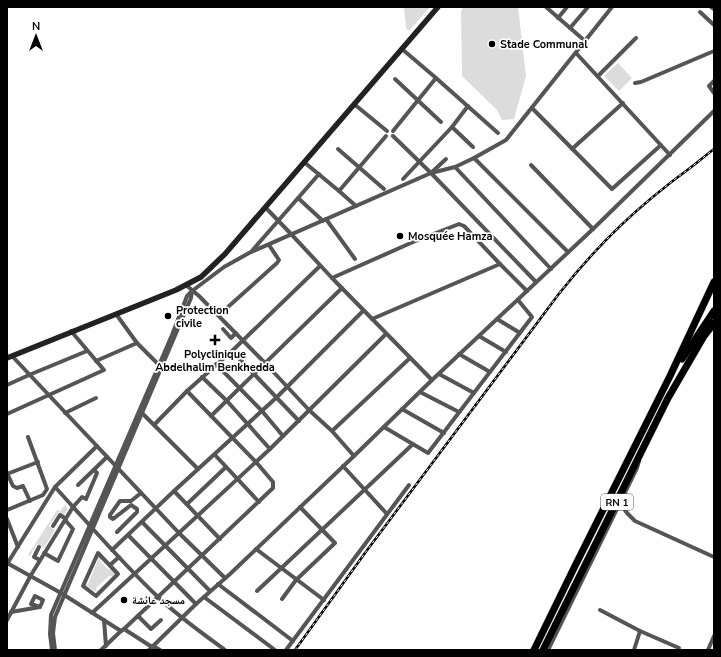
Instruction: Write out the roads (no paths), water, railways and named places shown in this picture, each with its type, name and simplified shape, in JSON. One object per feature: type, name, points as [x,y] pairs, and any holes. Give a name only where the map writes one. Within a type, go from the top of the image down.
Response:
[{"type":"highway","name":"RN 1","points":[[534,650],[670,376],[714,282]]},
{"type":"highway","points":[[670,376],[714,311]]},
{"type":"highway","points":[[693,355],[704,336],[714,323]]},
{"type":"highway","name":"RN 1","points":[[543,650],[668,398],[693,355],[714,331]]},
{"type":"street","points":[[225,578],[179,533],[29,375],[10,357],[186,285],[201,277],[225,254],[266,208],[438,7]]},
{"type":"street","points":[[546,7],[585,41]]},
{"type":"street","points":[[558,18],[567,7]]},
{"type":"street","points":[[570,28],[588,7]]},
{"type":"street","points":[[141,412],[187,296],[192,291],[224,267],[250,253],[431,173],[455,167],[506,140],[612,7]]},
{"type":"street","points":[[700,12],[714,25]]},
{"type":"street","points":[[598,76],[636,38]]},
{"type":"street","points":[[402,49],[498,133]]},
{"type":"street","points":[[635,83],[641,82],[714,51]]},
{"type":"street","points":[[576,53],[670,155]]},
{"type":"street","points":[[392,136],[393,131],[436,78]]},
{"type":"street","points":[[395,79],[441,122]]},
{"type":"street","points":[[714,81],[710,86],[714,93]]},
{"type":"street","points":[[572,149],[623,103]]},
{"type":"street","points":[[354,104],[387,131],[390,129],[393,131]]},
{"type":"street","points":[[403,179],[420,163],[452,127],[468,106]]},
{"type":"street","points":[[532,108],[612,189],[661,145]]},
{"type":"street","points":[[151,648],[204,596],[354,456],[459,354],[593,229],[714,111]]},
{"type":"street","points":[[452,127],[473,147]]},
{"type":"street","points":[[339,191],[386,136],[387,131]]},
{"type":"street","points":[[386,136],[392,136],[431,173],[536,282]]},
{"type":"street","points":[[338,149],[384,188]]},
{"type":"street","points":[[474,158],[568,252]]},
{"type":"street","points":[[431,173],[446,159]]},
{"type":"street","points":[[304,162],[356,206]]},
{"type":"street","points":[[531,165],[593,229]]},
{"type":"street","points":[[455,167],[551,269]]},
{"type":"street","points":[[250,253],[319,174]]},
{"type":"street","points":[[298,198],[325,220],[355,259]]},
{"type":"street","points":[[266,208],[363,311],[432,380]]},
{"type":"street","points":[[332,278],[412,242],[459,224],[464,226],[527,291]]},
{"type":"street","points":[[219,316],[278,263],[279,260],[269,245]]},
{"type":"street","points":[[372,319],[500,264]]},
{"type":"street","points":[[154,425],[202,376],[232,351],[320,266]]},
{"type":"street","points":[[186,285],[266,362],[287,387],[332,431],[354,456]]},
{"type":"street","points":[[211,416],[342,288]]},
{"type":"street","points":[[52,650],[50,621],[192,298],[192,291]]},
{"type":"street","points":[[384,427],[428,453],[532,317],[518,300]]},
{"type":"street","points":[[112,550],[276,398],[363,311]]},
{"type":"street","points":[[116,314],[137,343],[159,365]]},
{"type":"street","points":[[497,319],[520,333]]},
{"type":"street","points":[[223,329],[231,338],[236,333]]},
{"type":"street","points":[[7,414],[104,370],[71,332]]},
{"type":"street","points":[[92,613],[270,449],[386,334]]},
{"type":"street","points":[[479,336],[506,352]]},
{"type":"street","points":[[96,361],[137,343]]},
{"type":"street","points":[[7,385],[87,351]]},
{"type":"street","points":[[232,351],[299,421]]},
{"type":"street","points":[[459,354],[490,372]]},
{"type":"street","points":[[332,431],[410,358]]},
{"type":"street","points":[[216,364],[262,411],[283,436]]},
{"type":"street","points":[[439,374],[474,393]]},
{"type":"street","points":[[202,376],[227,401],[270,449]]},
{"type":"street","points":[[101,650],[273,488],[273,482],[256,462],[187,391]]},
{"type":"street","points":[[420,392],[459,412]]},
{"type":"street","points":[[65,413],[96,398]]},
{"type":"street","points":[[402,409],[444,433]]},
{"type":"street","points":[[141,412],[198,469]]},
{"type":"street","points":[[7,510],[43,495],[47,489],[28,437]]},
{"type":"street","points":[[257,591],[413,444]]},
{"type":"street","points":[[97,446],[55,487],[7,563],[31,575],[151,648],[160,650]]},
{"type":"street","points":[[548,650],[637,468],[641,453]]},
{"type":"street","points":[[214,455],[259,502]]},
{"type":"street","points":[[78,485],[107,457]]},
{"type":"street","points":[[30,501],[23,486],[14,488],[7,474],[38,462]]},
{"type":"street","points":[[187,504],[226,466]]},
{"type":"street","points":[[343,466],[387,514]]},
{"type":"street","points":[[7,620],[31,575],[65,519],[82,497],[86,499],[97,473],[94,470]]},
{"type":"street","points":[[286,650],[409,485]]},
{"type":"street","points":[[55,487],[112,550],[158,597],[182,618],[225,650]]},
{"type":"street","points":[[174,491],[220,539]]},
{"type":"street","points":[[117,532],[137,512],[137,508],[131,503],[120,502],[110,517],[113,519],[131,503],[141,493]]},
{"type":"street","points":[[620,503],[635,521],[714,557]]},
{"type":"street","points":[[282,599],[296,580],[335,543],[300,507]]},
{"type":"street","points":[[44,553],[58,561],[73,528],[60,515],[53,526]]},
{"type":"street","points":[[7,519],[18,547]]},
{"type":"street","points":[[142,522],[210,591]]},
{"type":"street","points":[[128,535],[196,604]]},
{"type":"street","points":[[39,547],[34,557],[40,560]]},
{"type":"street","points":[[256,549],[324,600]]},
{"type":"street","points":[[98,553],[110,566],[118,574],[96,596],[83,586],[98,553]]},
{"type":"street","points":[[110,566],[119,557]]},
{"type":"street","points":[[218,584],[293,641]]},
{"type":"street","points":[[55,650],[53,633],[54,622],[62,594]]},
{"type":"street","points":[[204,596],[275,650]]},
{"type":"street","points":[[11,612],[40,607]]},
{"type":"street","points":[[600,610],[640,631],[679,648]]},
{"type":"street","points":[[138,616],[151,629],[161,620]]},
{"type":"street","points":[[104,620],[106,646]]},
{"type":"street","points":[[634,650],[640,631]]},
{"type":"street","points":[[708,650],[714,636]]},
{"type":"railway","points":[[295,650],[365,553],[573,276],[604,242],[636,211],[714,149]]},
{"type":"place","name":"Stade Communal","points":[[492,44]]},
{"type":"place","name":"Mosquée Hamza","points":[[400,236]]},
{"type":"place","name":"Protection civile","points":[[168,316]]},
{"type":"place","name":"Polyclinique Abdelhalim Benkhedda","points":[[215,340]]},
{"type":"place","name":"مسجد عائشة","points":[[124,600]]}]
